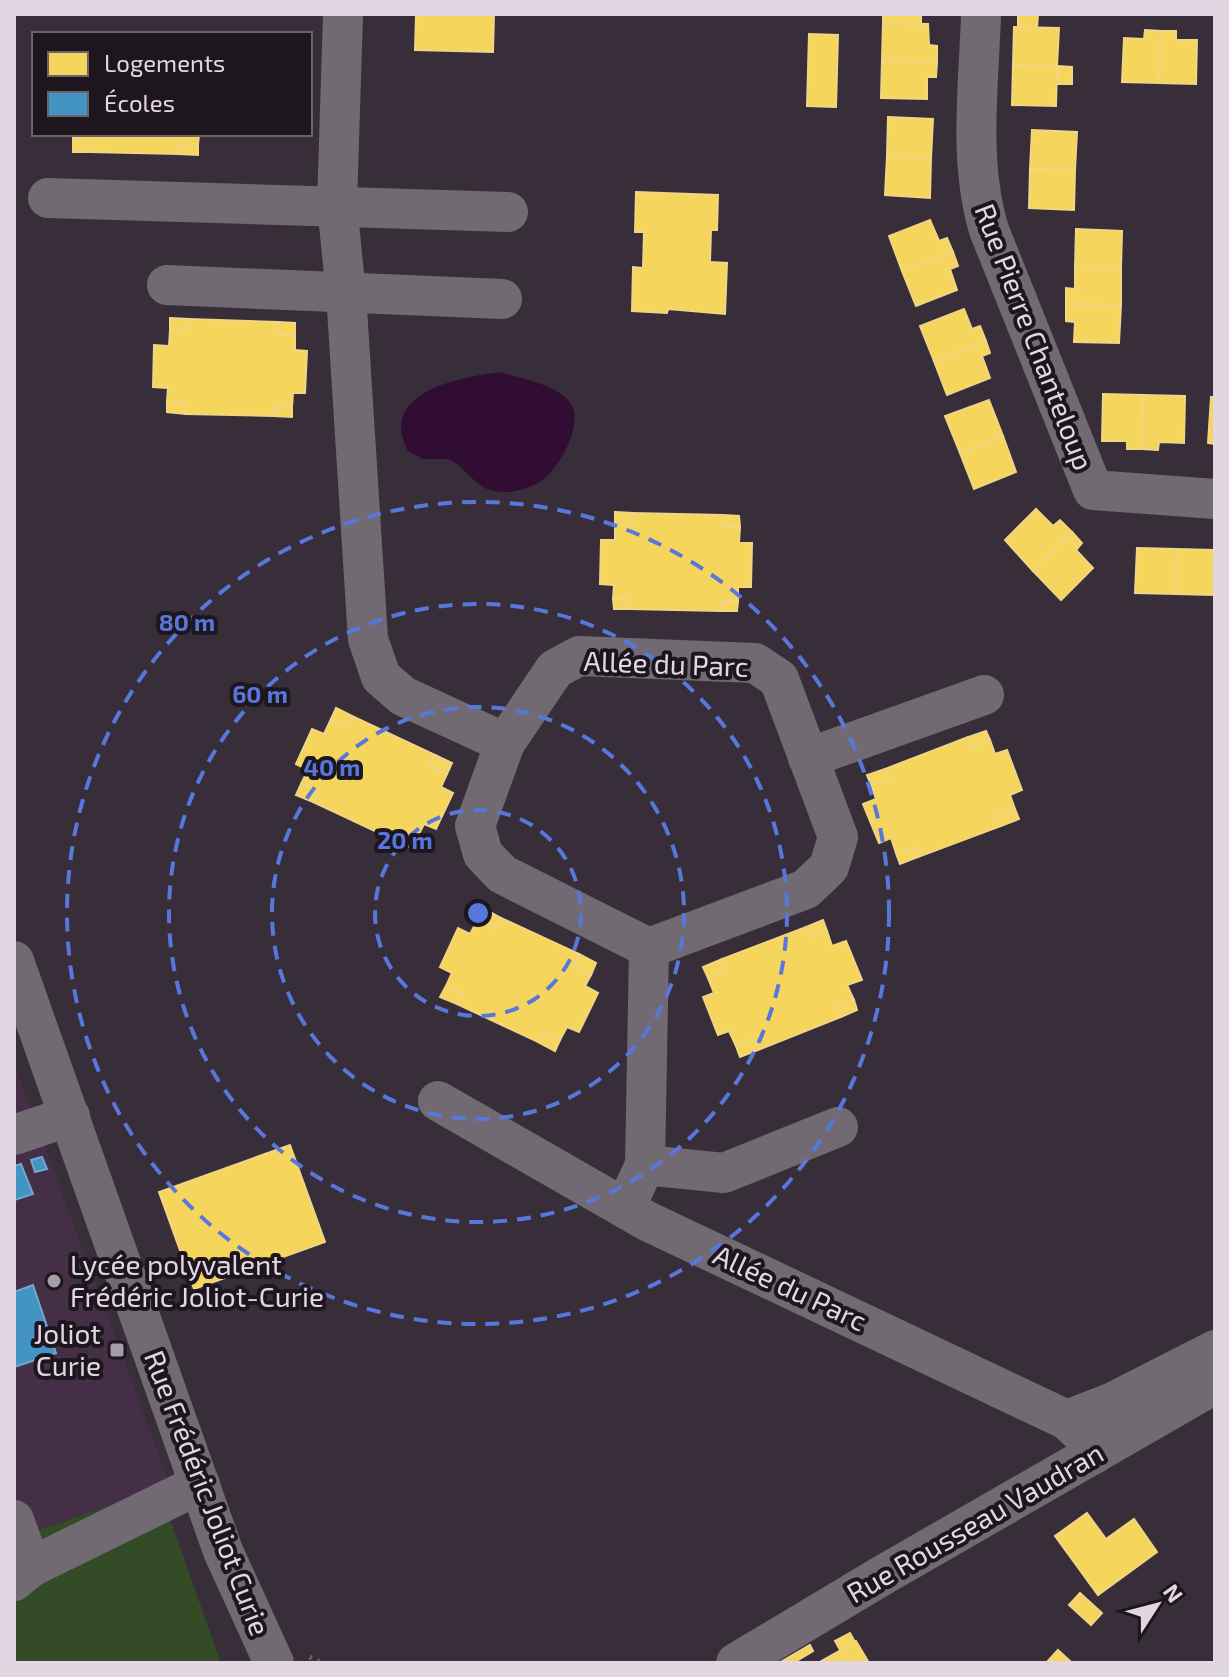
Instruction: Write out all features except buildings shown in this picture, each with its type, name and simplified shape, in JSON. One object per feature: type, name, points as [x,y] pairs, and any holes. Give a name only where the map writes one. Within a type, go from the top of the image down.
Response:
[{"type":"street","points":[[343,14],[337,205],[346,293],[368,639],[381,677],[403,696],[505,743]]},
{"type":"street","name":"Rue Pierre Chanteloup","points":[[981,14],[976,176],[981,203],[1093,490],[1215,499]]},
{"type":"street","points":[[48,198],[508,212]]},
{"type":"street","points":[[167,285],[502,299]]},
{"type":"street","name":"Allée du Parc","points":[[579,656],[755,663],[779,679],[808,758],[838,837],[829,867],[806,889],[649,948],[502,874],[483,854],[475,826],[505,743],[555,669],[579,656]]},
{"type":"street","points":[[808,758],[984,695]]},
{"type":"street","points":[[625,1208],[645,1165],[649,948]]},
{"type":"street","name":"Rue Frédéric Joliot Curie","points":[[14,961],[223,1551],[274,1663]]},
{"type":"street","name":"Allée du Parc","points":[[438,1101],[647,1221],[1067,1420],[1085,1437],[1094,1454]]},
{"type":"street","points":[[14,1135],[70,1116]]},
{"type":"street","points":[[645,1165],[724,1173],[838,1127]]},
{"type":"street","points":[[1067,1420],[1111,1403],[1215,1350]]},
{"type":"street","name":"Rue Rousseau Vaudran","points":[[736,1663],[1215,1384]]},
{"type":"street","points":[[14,1520],[23,1574],[200,1484]]},
{"type":"shaded area","points":[[501,372],[555,390],[569,401],[573,410],[573,432],[568,444],[556,466],[541,481],[518,490],[493,491],[480,485],[449,459],[423,459],[408,451],[401,431],[404,414],[413,401],[445,384]]},
{"type":"shaded area","name":"Lycée polyvalent Frédéric Joliot-Curie","points":[[14,1064],[175,1498],[14,1553]]},
{"type":"green space","points":[[159,1488],[221,1663],[14,1663],[14,1539]]},
{"type":"place","name":"Lycée polyvalent Frédéric Joliot-Curie","points":[[54,1281]]},
{"type":"place","name":"Joliot Curie","points":[[117,1350]]}]
